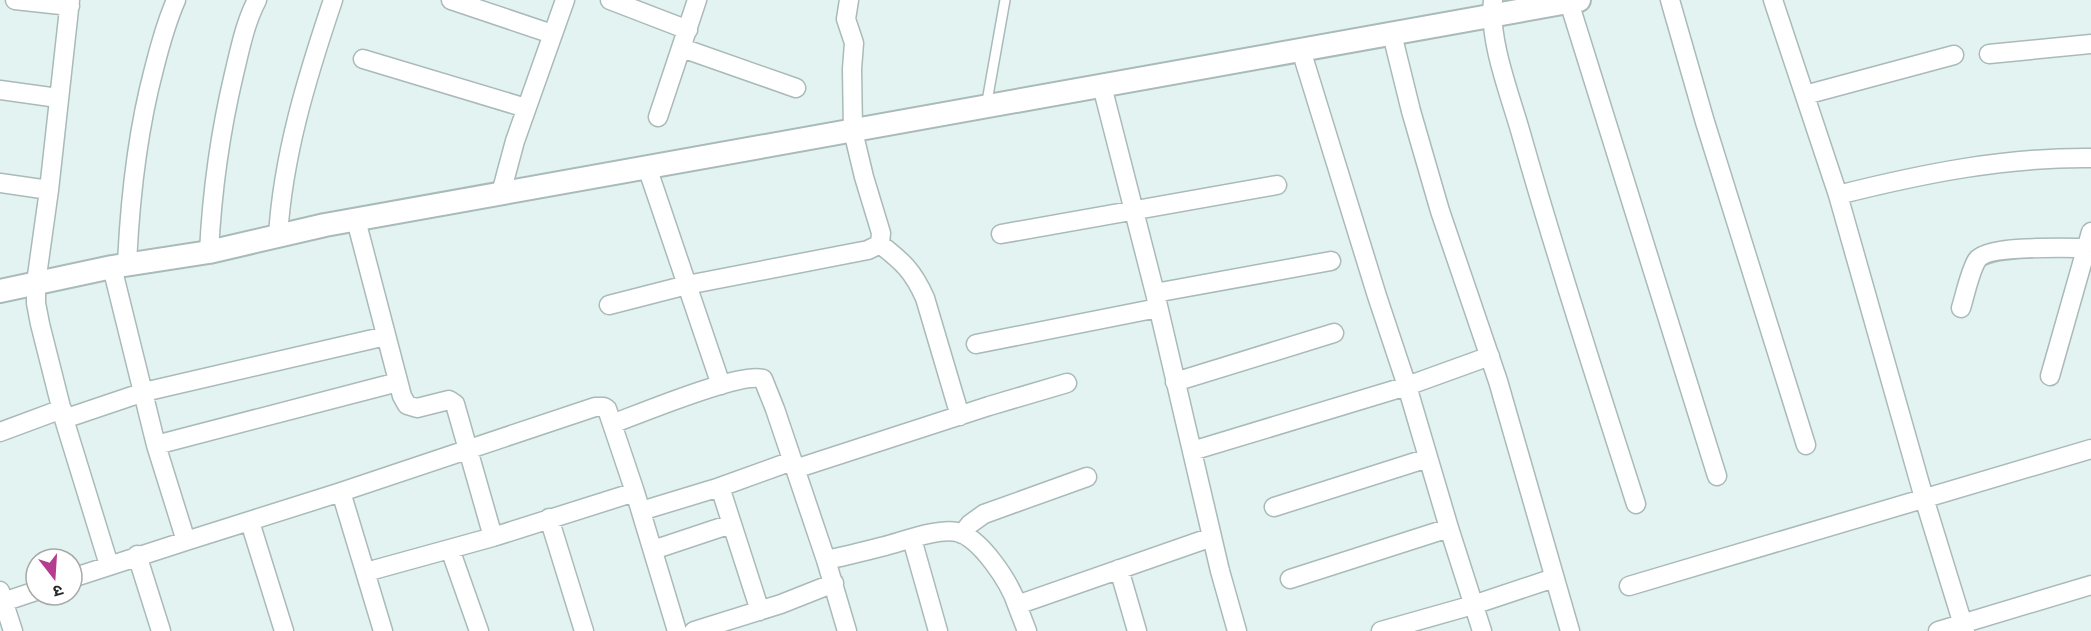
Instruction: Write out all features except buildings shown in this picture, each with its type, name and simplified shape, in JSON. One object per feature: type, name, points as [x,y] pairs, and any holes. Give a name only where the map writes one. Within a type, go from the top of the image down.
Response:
[{"type":"street","points":[[15,0],[70,3],[36,283],[40,324],[63,414],[109,565]]},
{"type":"street","points":[[176,0],[166,22],[142,115],[120,265],[156,445],[186,541]]},
{"type":"street","points":[[209,252],[215,175],[223,119],[243,35],[257,0]]},
{"type":"street","points":[[278,236],[283,179],[303,90],[333,0]]},
{"type":"street","points":[[451,0],[552,34]]},
{"type":"street","points":[[501,193],[526,108],[565,0]]},
{"type":"street","points":[[610,0],[688,30]]},
{"type":"street","points":[[658,117],[697,0]]},
{"type":"street","points":[[849,0],[846,19],[854,43],[852,69],[854,131],[880,233],[880,244],[911,271],[919,284],[960,416]]},
{"type":"street","points":[[1670,0],[1705,122],[1806,445]]},
{"type":"street","points":[[1773,0],[1838,195],[1924,498],[1964,627]]},
{"type":"street","points":[[0,291],[120,265],[209,252],[356,220],[501,193],[1392,34],[1492,8],[1574,1],[1717,476]]},
{"type":"street","points":[[1492,8],[1497,48],[1544,213],[1636,504]]},
{"type":"street","points":[[1392,34],[1411,111],[1440,211],[1490,356],[1570,631]]},
{"type":"street","points":[[1989,54],[2091,44]]},
{"type":"street","points":[[682,48],[796,88]]},
{"type":"street","points":[[1301,50],[1482,631]]},
{"type":"street","points":[[1805,95],[1954,55]]},
{"type":"street","points":[[363,59],[526,108]]},
{"type":"street","points":[[1102,86],[1237,631]]},
{"type":"street","points":[[0,90],[58,98]]},
{"type":"street","points":[[1838,195],[1975,165],[2091,158]]},
{"type":"street","points":[[647,167],[720,385]]},
{"type":"street","points":[[0,183],[49,190]]},
{"type":"street","points":[[1001,234],[1276,185]]},
{"type":"street","points":[[356,220],[404,401],[417,408],[443,401],[452,402],[493,537]]},
{"type":"street","points":[[1961,308],[1976,261],[1984,254],[2089,240],[2084,287],[2050,376]]},
{"type":"street","points":[[609,305],[687,285],[868,250],[880,244]]},
{"type":"street","points":[[976,344],[1331,261]]},
{"type":"street","points":[[1175,382],[1334,333]]},
{"type":"street","points":[[0,432],[144,392],[386,336]]},
{"type":"street","points":[[1192,451],[1407,386],[1490,356]]},
{"type":"street","points":[[612,424],[720,385],[747,378],[763,379],[834,583],[847,631]]},
{"type":"street","points":[[156,445],[398,382]]},
{"type":"street","points":[[641,511],[1067,383]]},
{"type":"street","points":[[84,574],[137,555],[250,522],[600,406],[607,409],[677,631]]},
{"type":"street","points":[[1629,586],[2091,449]]},
{"type":"street","points":[[1274,507],[1428,458]]},
{"type":"street","points":[[962,534],[984,513],[1087,477]]},
{"type":"street","points":[[720,486],[760,611]]},
{"type":"street","points":[[341,492],[383,631]]},
{"type":"street","points":[[366,572],[493,537],[635,492]]},
{"type":"street","points":[[549,518],[584,631]]},
{"type":"street","points":[[250,522],[284,631]]},
{"type":"street","points":[[653,550],[731,525]]},
{"type":"street","points":[[1290,579],[1449,528]]},
{"type":"street","points":[[826,560],[947,531],[962,534],[976,544],[1004,575],[1027,631]]},
{"type":"street","points":[[1017,605],[1212,537]]},
{"type":"street","points":[[912,539],[938,631]]},
{"type":"street","points":[[450,549],[479,631]]},
{"type":"street","points":[[137,555],[161,631]]},
{"type":"street","points":[[1119,569],[1137,631]]},
{"type":"street","points":[[1381,631],[1554,578]]},
{"type":"street","points":[[694,631],[760,611],[834,583]]},
{"type":"street","points":[[1938,631],[1964,627],[2091,585]]},
{"type":"street","points":[[13,631],[1,599],[24,594]]},
{"type":"lane","points":[[986,107],[1005,0]]}]
